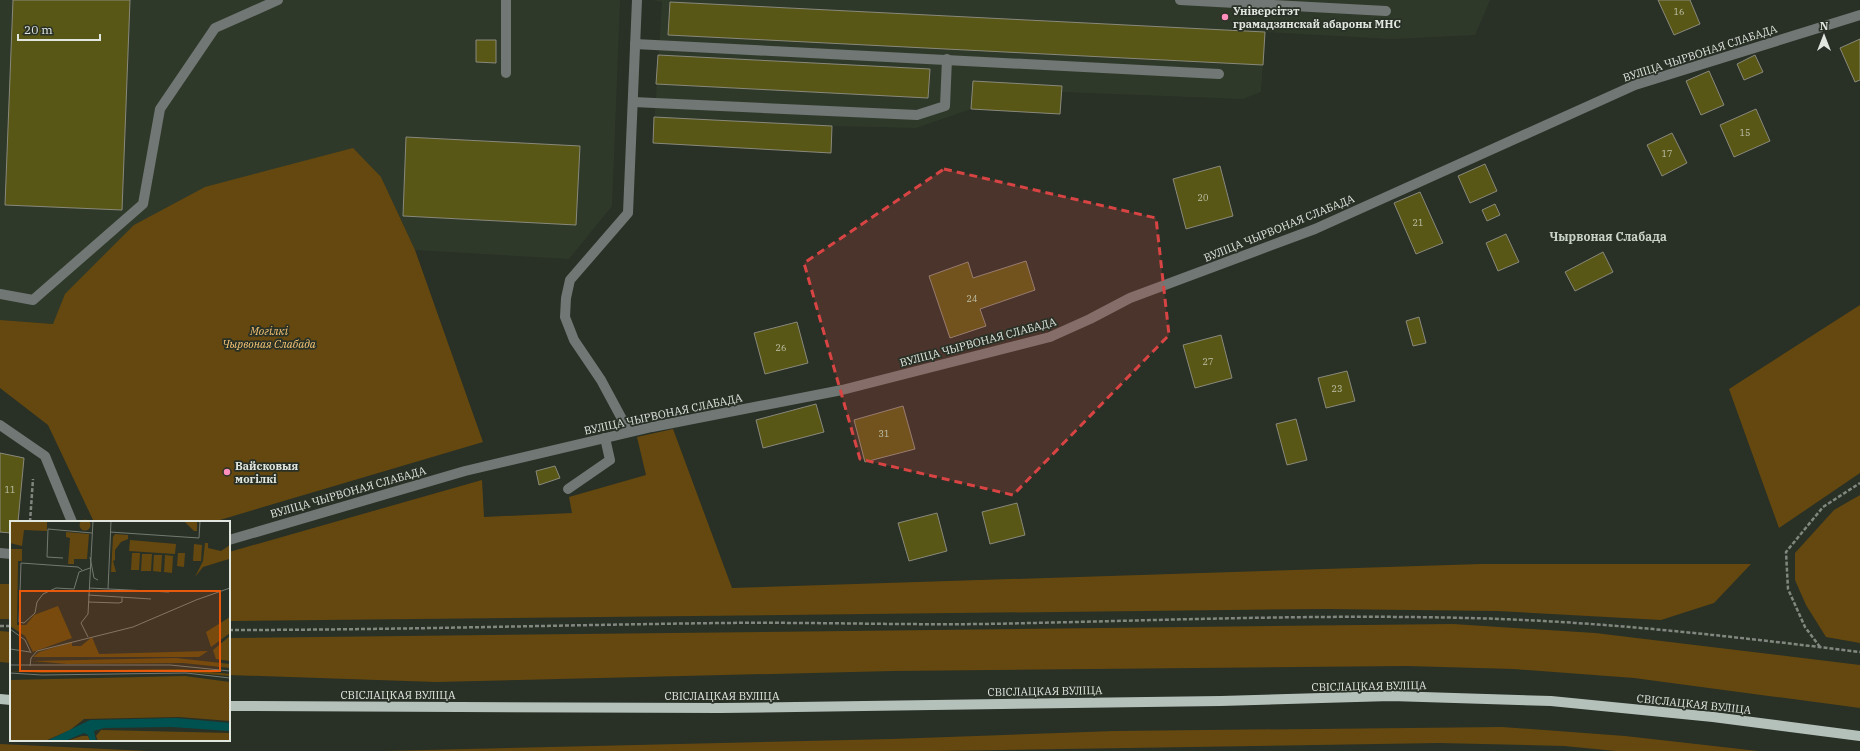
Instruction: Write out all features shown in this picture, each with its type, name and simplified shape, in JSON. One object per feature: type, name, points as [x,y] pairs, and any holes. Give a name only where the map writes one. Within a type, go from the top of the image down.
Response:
[{"type":"main road","name":"СВІСЛАЦКАЯ ВУЛІЦА","points":[[230,706],[720,708],[1213,701],[1391,696],[1551,701],[1713,717],[1860,736]]},
{"type":"main road","points":[[0,699],[10,700]]},
{"type":"street","points":[[0,294],[33,300],[143,204],[160,109],[214,28],[278,0]]},
{"type":"street","points":[[506,0],[506,73]]},
{"type":"street","points":[[629,432],[601,380],[574,340],[565,318],[566,298],[570,280],[628,213],[637,0]]},
{"type":"street","points":[[1180,0],[1386,11]]},
{"type":"street","name":"ВУЛІЦА ЧЫРВОНАЯ СЛАБАДА","points":[[230,540],[465,470],[629,432],[842,390],[1050,337],[1090,319],[1130,298],[1315,229],[1635,85],[1860,15]]},
{"type":"street","points":[[635,44],[1219,74]]},
{"type":"street","points":[[633,102],[917,115],[945,106],[947,59]]},
{"type":"street","points":[[0,425],[45,456],[72,521]]},
{"type":"street","points":[[568,489],[610,460],[605,438]]},
{"type":"street","points":[[0,553],[10,554]]},
{"type":"path","points":[[30,521],[33,474]]},
{"type":"path","points":[[1820,647],[1805,627],[1788,590],[1786,552],[1823,507],[1860,483]]},
{"type":"path","points":[[230,630],[386,630],[725,623],[981,624],[1384,616],[1561,622],[1684,631],[1860,652]]},
{"type":"highlighted area","points":[[944,169],[1156,218],[1169,335],[1013,495],[860,459],[804,263]]},
{"type":"shaded area","points":[[0,0],[620,0],[612,206],[569,259],[415,250],[381,177],[53,324],[0,320]]},
{"type":"shaded area","points":[[653,0],[1490,0],[1475,35],[1392,39],[1265,32],[1261,92],[1243,99],[1062,92],[1060,114],[971,109],[916,128],[832,126],[831,153],[653,143],[662,2]]},
{"type":"green space","name":"Могілкі Чырвоная Слабада","points":[[353,148],[381,177],[415,250],[483,442],[216,521],[94,521],[48,425],[0,388],[0,320],[53,324],[65,294],[134,225],[205,187]]},
{"type":"green space","points":[[1860,305],[1860,473],[1779,528],[1729,389]]},
{"type":"green space","points":[[673,429],[732,588],[1481,564],[1751,564],[1714,603],[1661,620],[1497,611],[1326,609],[230,621],[230,552],[482,480],[484,517],[572,513],[569,497],[646,475],[637,437]]},
{"type":"green space","points":[[1860,495],[1860,643],[1826,637],[1806,605],[1795,580],[1795,553],[1834,510]]},
{"type":"green space","points":[[0,584],[10,584],[10,619],[0,619]]},
{"type":"green space","points":[[1453,624],[1595,633],[1860,665],[1860,708],[1634,678],[1514,669],[1407,666],[893,671],[436,682],[230,675],[230,638]]},
{"type":"green space","points":[[0,631],[10,632],[10,663],[0,662]]},
{"type":"green space","points":[[1502,727],[1625,736],[1758,751],[1616,751],[1564,746],[1439,743],[938,751],[383,751],[892,739],[1114,731]]},
{"type":"green space","points":[[0,744],[148,751],[0,751]]},
{"type":"building","points":[[13,0],[130,0],[122,210],[5,205]]},
{"type":"building","points":[[1658,0],[1690,0],[1700,24],[1674,35]]},
{"type":"building","points":[[670,2],[1265,32],[1263,65],[668,35]]},
{"type":"building","points":[[1860,39],[1860,80],[1855,82],[1840,48]]},
{"type":"building","points":[[476,40],[496,40],[496,63],[476,62]]},
{"type":"building","points":[[658,55],[930,69],[928,98],[656,84]]},
{"type":"building","points":[[1755,55],[1763,72],[1744,80],[1737,64]]},
{"type":"building","points":[[1709,71],[1724,105],[1701,115],[1686,81]]},
{"type":"building","points":[[973,81],[1062,86],[1060,114],[971,109]]},
{"type":"building","points":[[1756,109],[1770,141],[1734,157],[1720,125]]},
{"type":"building","points":[[654,117],[832,126],[831,153],[653,143]]},
{"type":"building","points":[[1672,133],[1687,163],[1662,176],[1647,145]]},
{"type":"building","points":[[406,137],[580,146],[576,225],[403,216]]},
{"type":"building","points":[[1485,164],[1497,191],[1470,203],[1458,176]]},
{"type":"building","points":[[1220,166],[1233,216],[1186,229],[1173,179]]},
{"type":"building","points":[[1420,192],[1443,243],[1416,254],[1394,203]]},
{"type":"building","points":[[1495,204],[1500,215],[1487,221],[1482,210]]},
{"type":"building","points":[[1506,234],[1519,262],[1498,271],[1486,243]]},
{"type":"building","points":[[1603,252],[1613,272],[1575,291],[1565,272]]},
{"type":"building","points":[[1026,261],[1035,290],[980,309],[986,326],[950,338],[929,276],[968,262],[973,278]]},
{"type":"building","points":[[1419,317],[1426,343],[1413,346],[1406,321]]},
{"type":"building","points":[[797,322],[808,363],[765,374],[754,333]]},
{"type":"building","points":[[1221,335],[1232,378],[1195,388],[1183,345]]},
{"type":"building","points":[[1347,371],[1355,401],[1326,408],[1318,378]]},
{"type":"building","points":[[816,404],[824,432],[763,448],[756,420]]},
{"type":"building","points":[[903,406],[915,449],[865,462],[854,420]]},
{"type":"building","points":[[1296,419],[1307,460],[1287,465],[1276,424]]},
{"type":"building","points":[[0,453],[24,458],[18,521],[10,521],[10,533],[0,532]]},
{"type":"building","points":[[555,466],[560,478],[539,485],[536,471]]},
{"type":"building","points":[[1017,503],[1025,535],[990,544],[982,512]]},
{"type":"building","points":[[937,513],[947,551],[909,561],[898,523]]},
{"type":"place","name":"Універсітэт грамадзянскай абароны МНС","points":[[1225,17]]},
{"type":"place","name":"Вайсковыя могілкі","points":[[227,472]]},
{"type":"district","name":"Чырвоная Слабада","points":[[1608,237]]}]
